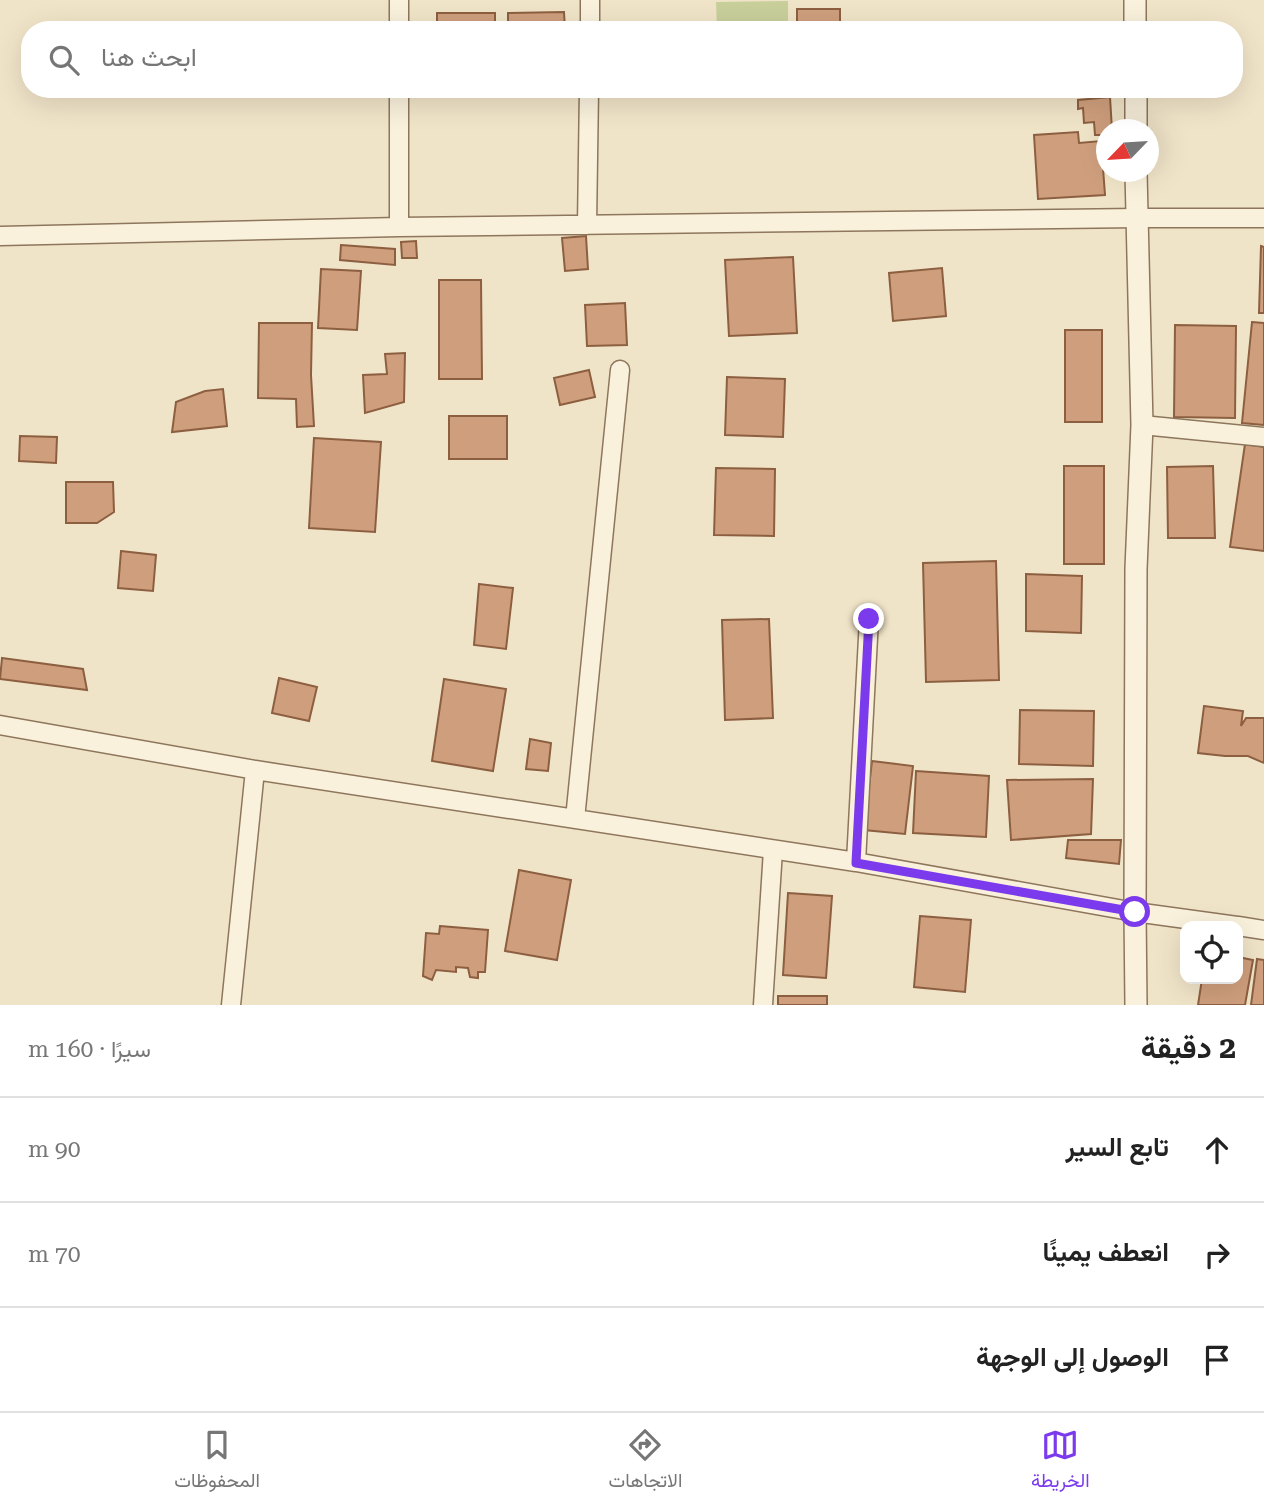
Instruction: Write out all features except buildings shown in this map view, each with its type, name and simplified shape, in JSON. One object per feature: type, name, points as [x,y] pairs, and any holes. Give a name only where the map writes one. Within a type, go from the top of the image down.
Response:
[{"type":"street","points":[[399,0],[399,21]]},
{"type":"street","points":[[590,0],[590,21]]},
{"type":"street","points":[[1135,0],[1135,21]]},
{"type":"street","points":[[399,98],[399,227]]},
{"type":"street","points":[[587,225],[589,98]]},
{"type":"street","points":[[1136,98],[1136,119]]},
{"type":"street","points":[[1136,182],[1142,425],[1136,569],[1136,1005]]},
{"type":"street","points":[[0,236],[399,227],[1264,218]]},
{"type":"street","points":[[575,819],[620,370]]},
{"type":"street","points":[[1142,425],[1264,437]]},
{"type":"street","points":[[856,863],[869,619]]},
{"type":"street","points":[[0,725],[255,770],[856,863],[1201,921]]},
{"type":"street","points":[[231,1005],[255,770]]},
{"type":"street","points":[[762,1005],[773,850]]},
{"type":"street","points":[[1243,927],[1264,930]]},
{"type":"green space","points":[[788,1],[788,21],[717,21],[716,2]]},
{"type":"route","points":[[869,619],[856,863],[1135,912]]}]
